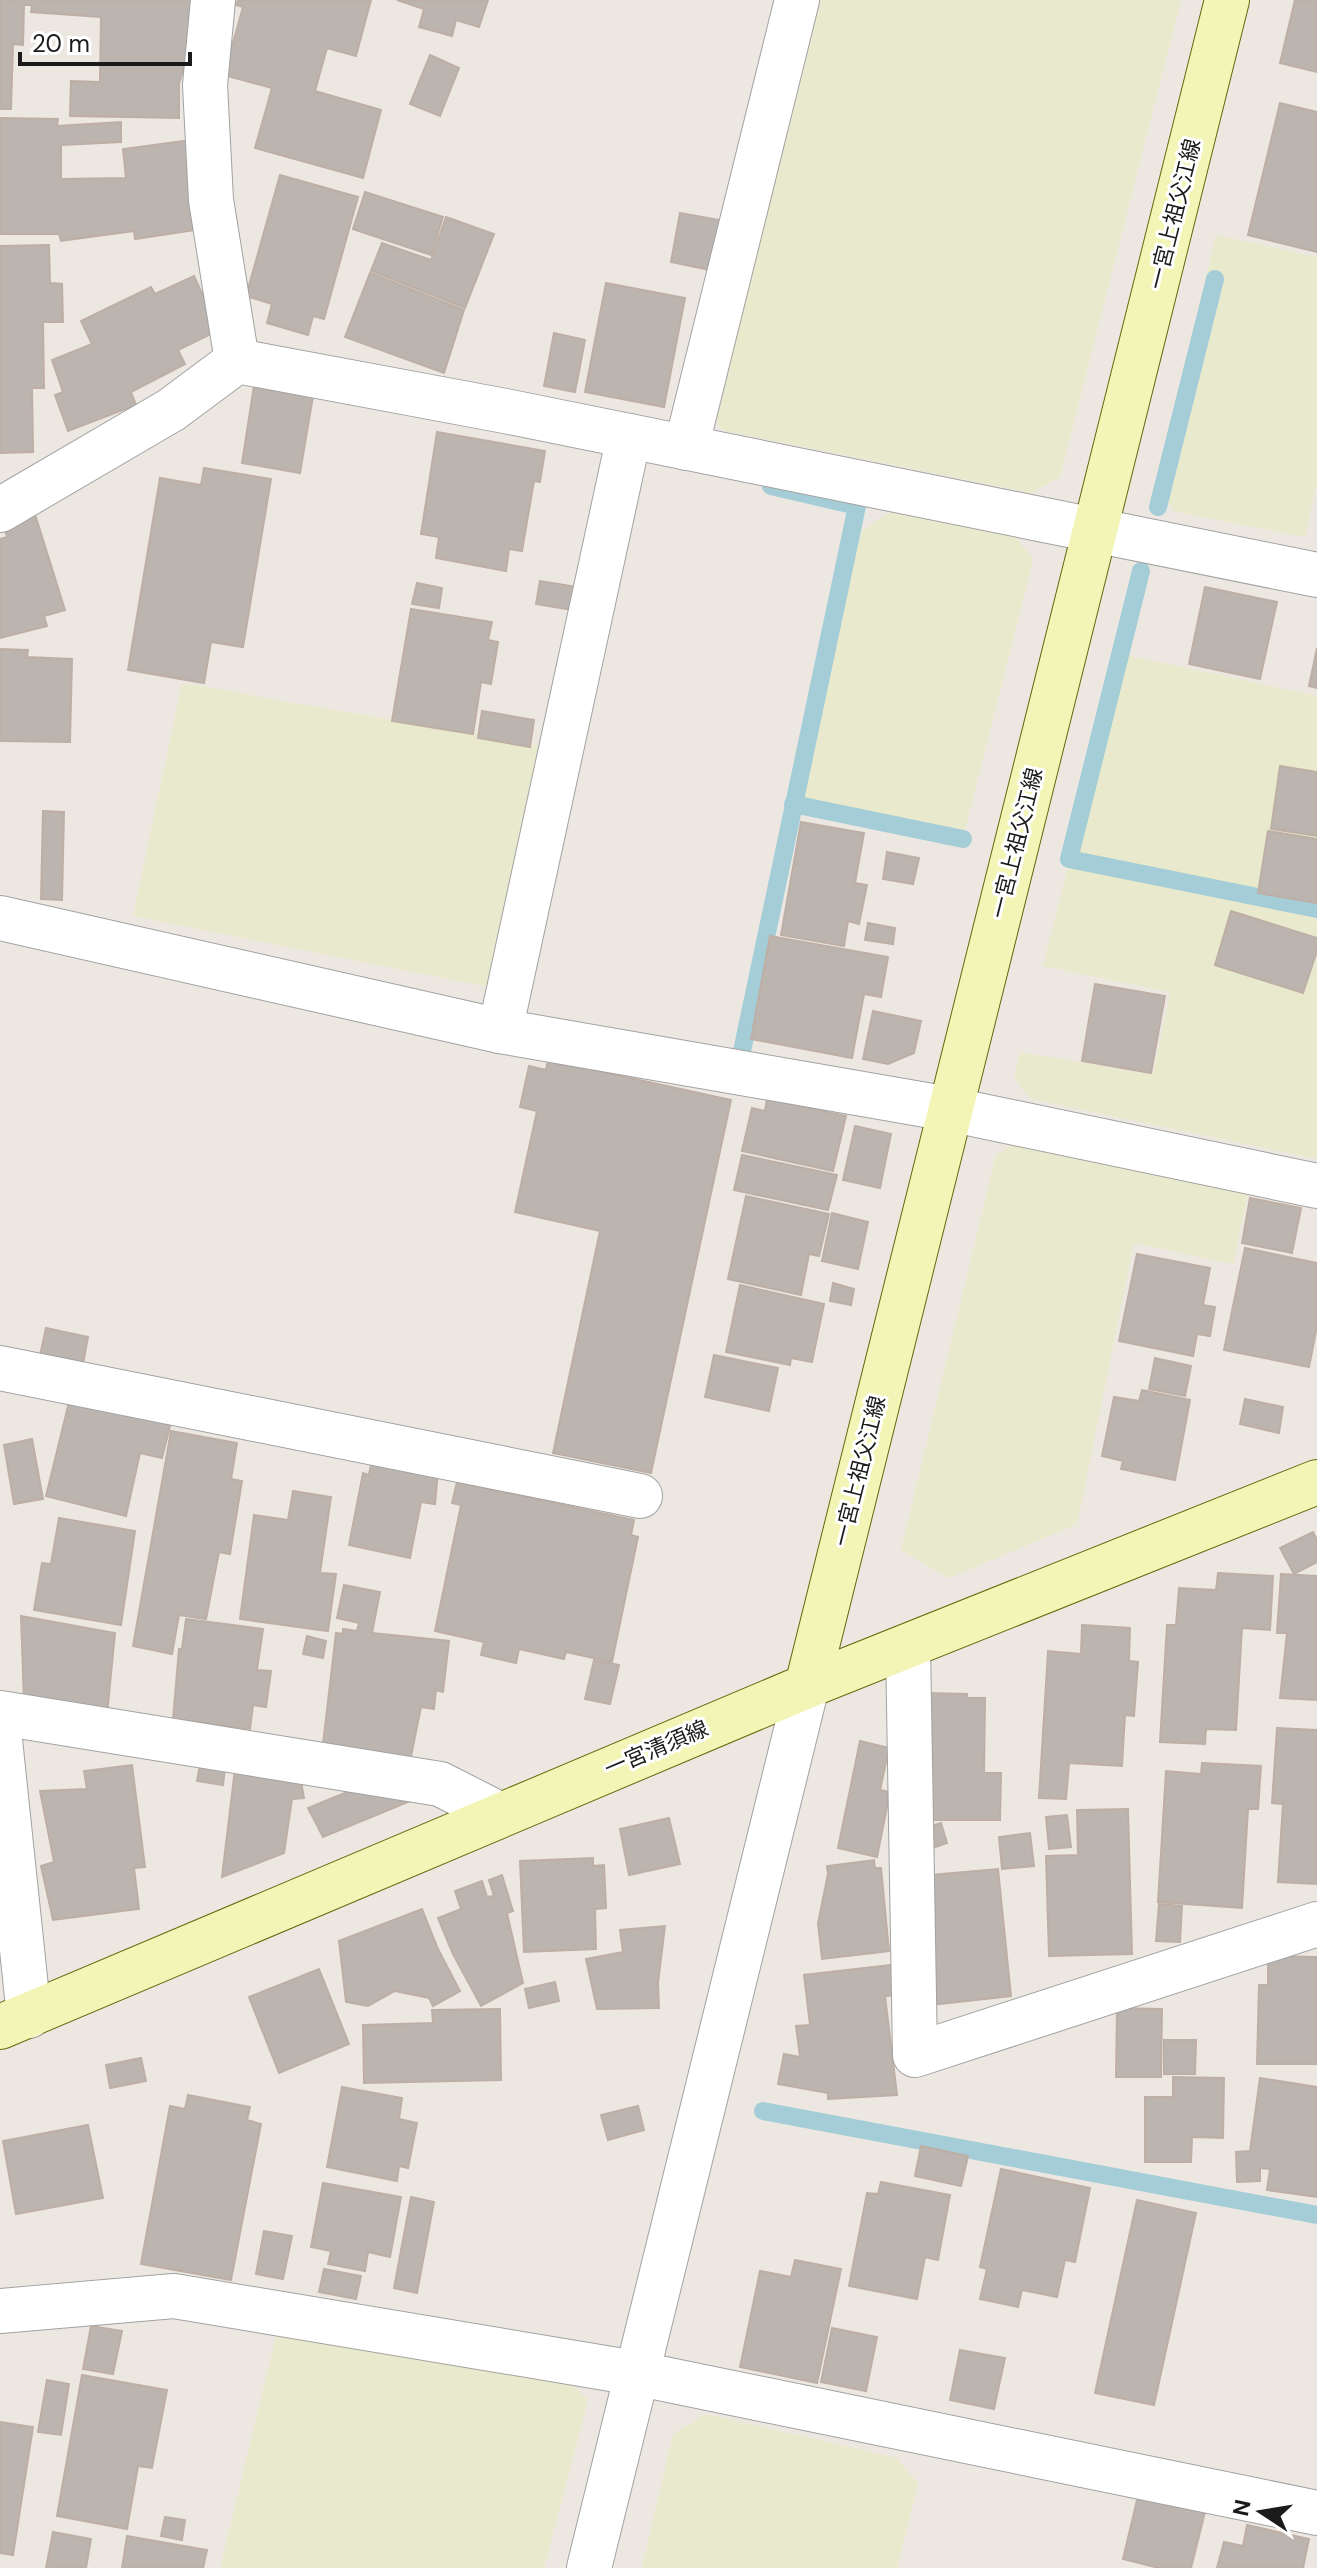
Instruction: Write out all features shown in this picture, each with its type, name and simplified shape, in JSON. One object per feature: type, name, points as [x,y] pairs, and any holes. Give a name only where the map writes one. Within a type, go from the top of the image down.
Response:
[{"type":"main road","name":"一宮上祖父江線","points":[[807,1686],[1227,0]]},
{"type":"main road","name":"一宮清須線","points":[[15,2021],[807,1686],[1317,1482]]},
{"type":"street","points":[[213,0],[205,85],[211,200],[237,361]]},
{"type":"street","points":[[686,448],[797,0]]},
{"type":"street","points":[[0,510],[171,410],[237,361],[629,436],[1317,575]]},
{"type":"street","points":[[500,1031],[629,436]]},
{"type":"street","points":[[0,918],[500,1031],[949,1109],[1317,1186]]},
{"type":"street","points":[[0,1368],[640,1496]]},
{"type":"street","points":[[908,1646],[915,2055],[1317,1924]]},
{"type":"street","points":[[589,2568],[807,1686]]},
{"type":"street","points":[[0,1713],[440,1784],[499,1814]]},
{"type":"street","points":[[0,1740],[15,2021]]},
{"type":"street","points":[[0,2311],[174,2296],[635,2373],[1317,2513]]},
{"type":"green space","points":[[803,0],[1181,0],[1060,477],[1031,493],[722,430],[711,414]]},
{"type":"green space","points":[[1216,235],[1317,257],[1317,481],[1305,537],[1174,511],[1156,490]]},
{"type":"green space","points":[[894,510],[1015,536],[1033,560],[964,834],[802,800],[860,532]]},
{"type":"green space","points":[[1122,654],[1317,696],[1317,1159],[1031,1099],[1014,1078],[1020,1052],[1153,1075],[1170,992],[1043,966]]},
{"type":"green space","points":[[182,683],[556,749],[506,971],[484,986],[133,916]]},
{"type":"green space","points":[[1013,1145],[1248,1194],[1233,1264],[1134,1243],[1077,1524],[949,1578],[901,1550],[996,1155]]},
{"type":"green space","points":[[278,2328],[558,2371],[588,2400],[544,2568],[220,2568]]},
{"type":"green space","points":[[706,2414],[897,2458],[918,2484],[897,2568],[642,2568],[673,2434]]},
{"type":"building","points":[[0,0],[194,0],[190,51],[179,83],[179,118],[70,116],[71,81],[100,82],[101,17],[31,12],[32,5],[24,5],[23,45],[13,44],[11,109],[0,109]]},
{"type":"building","points":[[238,0],[371,0],[356,56],[327,48],[315,91],[381,110],[363,178],[255,148],[272,88],[224,75],[243,7],[236,5]]},
{"type":"building","points":[[397,0],[488,0],[479,27],[456,20],[452,36],[419,27],[424,9]]},
{"type":"building","points":[[1295,0],[1317,0],[1317,72],[1280,63]]},
{"type":"building","points":[[430,55],[459,68],[440,116],[410,104]]},
{"type":"building","points":[[1280,103],[1317,112],[1317,252],[1248,235]]},
{"type":"building","points":[[0,118],[58,119],[57,126],[121,122],[121,142],[61,145],[61,179],[126,178],[123,149],[190,140],[202,229],[135,239],[134,231],[61,241],[59,234],[0,234]]},
{"type":"building","points":[[280,175],[358,197],[324,319],[313,316],[308,335],[267,323],[272,304],[246,296]]},
{"type":"building","points":[[365,192],[443,217],[431,255],[353,229]]},
{"type":"building","points":[[680,213],[719,220],[710,270],[671,262]]},
{"type":"building","points":[[446,217],[494,234],[465,308],[371,271],[382,243],[431,260]]},
{"type":"building","points":[[49,245],[50,283],[62,284],[63,322],[43,322],[44,388],[32,388],[33,452],[0,453],[0,246]]},
{"type":"building","points":[[370,273],[464,310],[444,373],[345,337]]},
{"type":"building","points":[[194,276],[219,330],[178,350],[185,364],[131,392],[136,405],[68,431],[55,395],[63,392],[52,360],[92,344],[81,321],[151,287],[155,294]]},
{"type":"building","points":[[606,283],[685,298],[664,407],[585,392]]},
{"type":"building","points":[[554,333],[585,340],[575,392],[544,386]]},
{"type":"building","points":[[254,386],[313,396],[300,473],[242,463]]},
{"type":"building","points":[[437,432],[545,451],[540,482],[534,481],[522,551],[509,549],[506,571],[436,558],[439,537],[421,534]]},
{"type":"building","points":[[204,468],[271,479],[243,647],[211,642],[204,683],[128,670],[160,478],[201,485]]},
{"type":"building","points":[[34,511],[65,610],[44,616],[47,626],[0,638],[0,539],[7,537],[2,521]]},
{"type":"building","points":[[540,581],[583,588],[579,611],[536,604]]},
{"type":"building","points":[[417,583],[442,588],[439,608],[412,604]]},
{"type":"building","points":[[1205,587],[1277,602],[1260,679],[1189,664]]},
{"type":"building","points":[[411,609],[492,622],[488,640],[498,642],[491,684],[481,682],[473,734],[392,721]]},
{"type":"building","points":[[1317,648],[1317,688],[1309,686]]},
{"type":"building","points":[[0,649],[28,650],[27,657],[72,659],[70,742],[0,741]]},
{"type":"building","points":[[482,711],[534,720],[530,747],[478,738]]},
{"type":"building","points":[[1280,766],[1317,772],[1317,836],[1271,829]]},
{"type":"building","points":[[43,811],[64,812],[62,900],[41,899]]},
{"type":"building","points":[[801,822],[864,833],[855,883],[867,885],[859,924],[848,921],[844,946],[781,935]]},
{"type":"building","points":[[1268,831],[1317,839],[1317,903],[1258,893]]},
{"type":"building","points":[[887,852],[919,858],[913,884],[883,879]]},
{"type":"building","points":[[1231,911],[1317,938],[1317,951],[1303,993],[1215,965]]},
{"type":"building","points":[[868,923],[895,928],[893,944],[865,940]]},
{"type":"building","points":[[770,936],[888,957],[881,997],[864,994],[852,1058],[751,1039]]},
{"type":"building","points":[[1095,984],[1165,996],[1151,1073],[1082,1061]]},
{"type":"building","points":[[873,1011],[921,1021],[914,1053],[888,1064],[863,1059]]},
{"type":"building","points":[[548,1060],[731,1100],[651,1473],[553,1453],[600,1231],[515,1212],[537,1111],[520,1107],[529,1066],[546,1070]]},
{"type":"building","points":[[767,1099],[846,1116],[833,1171],[742,1151],[752,1108],[765,1111]]},
{"type":"building","points":[[855,1126],[891,1134],[880,1188],[843,1180]]},
{"type":"building","points":[[742,1155],[837,1175],[828,1210],[734,1190]]},
{"type":"building","points":[[746,1196],[829,1214],[819,1256],[809,1254],[801,1295],[728,1279]]},
{"type":"building","points":[[1250,1198],[1301,1208],[1292,1253],[1242,1243]]},
{"type":"building","points":[[832,1213],[868,1222],[858,1269],[822,1261]]},
{"type":"building","points":[[1245,1248],[1317,1263],[1317,1326],[1309,1367],[1224,1350]]},
{"type":"building","points":[[1137,1254],[1210,1268],[1203,1305],[1215,1307],[1210,1336],[1197,1334],[1193,1356],[1119,1341]]},
{"type":"building","points":[[833,1283],[854,1289],[851,1305],[830,1301]]},
{"type":"building","points":[[740,1285],[824,1304],[812,1362],[791,1358],[790,1365],[726,1352]]},
{"type":"building","points":[[46,1328],[88,1337],[82,1369],[39,1360]]},
{"type":"building","points":[[714,1355],[778,1368],[769,1411],[705,1397]]},
{"type":"building","points":[[1155,1358],[1191,1366],[1185,1396],[1149,1389]]},
{"type":"building","points":[[1142,1390],[1190,1400],[1175,1480],[1121,1469],[1123,1461],[1102,1456],[1114,1397],[1139,1401]]},
{"type":"building","points":[[70,1398],[171,1422],[162,1458],[140,1453],[126,1516],[46,1496]]},
{"type":"building","points":[[1245,1399],[1283,1407],[1279,1433],[1240,1424]]},
{"type":"building","points":[[171,1431],[237,1443],[231,1479],[242,1481],[230,1554],[219,1552],[206,1619],[179,1615],[172,1654],[133,1646]]},
{"type":"building","points":[[32,1439],[43,1499],[14,1504],[4,1445]]},
{"type":"building","points":[[371,1464],[438,1471],[435,1504],[421,1502],[410,1558],[349,1545],[363,1473],[369,1475]]},
{"type":"building","points":[[457,1482],[634,1520],[631,1535],[638,1537],[612,1662],[566,1652],[564,1659],[519,1649],[516,1663],[481,1655],[484,1642],[435,1631],[461,1505],[452,1503]]},
{"type":"building","points":[[293,1491],[331,1497],[320,1573],[336,1574],[328,1631],[240,1619],[254,1515],[288,1520]]},
{"type":"building","points":[[59,1518],[135,1531],[121,1625],[34,1610],[42,1563],[51,1564]]},
{"type":"building","points":[[1313,1532],[1317,1540],[1317,1562],[1294,1574],[1280,1548]]},
{"type":"building","points":[[1218,1573],[1273,1576],[1270,1630],[1242,1628],[1236,1730],[1206,1729],[1205,1744],[1160,1742],[1167,1625],[1176,1625],[1179,1588],[1216,1590]]},
{"type":"building","points":[[1281,1574],[1317,1576],[1317,1700],[1280,1698],[1287,1633],[1277,1633]]},
{"type":"building","points":[[344,1585],[380,1592],[372,1633],[449,1641],[443,1692],[436,1690],[434,1709],[421,1707],[410,1761],[323,1744],[336,1633],[343,1634],[343,1629],[357,1631],[359,1623],[337,1618]]},
{"type":"building","points":[[21,1616],[115,1633],[107,1715],[24,1702]]},
{"type":"building","points":[[186,1619],[263,1629],[257,1670],[271,1671],[266,1707],[253,1705],[250,1729],[173,1719],[179,1649],[182,1649]]},
{"type":"building","points":[[1082,1625],[1130,1628],[1129,1661],[1138,1662],[1134,1716],[1125,1715],[1122,1766],[1069,1763],[1066,1799],[1039,1798],[1048,1651],[1081,1654]]},
{"type":"building","points":[[307,1636],[326,1641],[323,1658],[303,1654]]},
{"type":"building","points":[[594,1660],[619,1665],[610,1704],[585,1699]]},
{"type":"building","points":[[925,1693],[967,1694],[967,1698],[985,1698],[984,1773],[1001,1773],[1000,1820],[924,1820]]},
{"type":"building","points":[[1277,1728],[1317,1730],[1317,1884],[1278,1882],[1283,1804],[1272,1803]]},
{"type":"building","points":[[860,1741],[889,1748],[880,1790],[890,1792],[877,1857],[838,1848]]},
{"type":"building","points":[[1202,1763],[1261,1766],[1258,1809],[1248,1809],[1242,1908],[1158,1902],[1166,1771],[1201,1774]]},
{"type":"building","points":[[200,1764],[225,1768],[223,1785],[197,1781]]},
{"type":"building","points":[[132,1765],[145,1867],[134,1868],[139,1909],[53,1920],[41,1866],[54,1862],[40,1791],[87,1789],[84,1771]]},
{"type":"building","points":[[235,1769],[300,1775],[304,1798],[292,1799],[284,1853],[222,1877]]},
{"type":"building","points":[[362,1786],[425,1795],[323,1837],[308,1808]]},
{"type":"building","points":[[1128,1809],[1132,1954],[1049,1956],[1046,1856],[1078,1855],[1077,1810]]},
{"type":"building","points":[[1067,1815],[1071,1847],[1049,1849],[1046,1817]]},
{"type":"building","points":[[669,1818],[680,1864],[629,1875],[620,1829]]},
{"type":"building","points":[[941,1823],[947,1843],[922,1852],[915,1831]]},
{"type":"building","points":[[1030,1833],[1034,1866],[1002,1869],[999,1837]]},
{"type":"building","points":[[593,1858],[593,1866],[604,1865],[606,1908],[595,1909],[596,1949],[524,1952],[520,1861]]},
{"type":"building","points":[[874,1860],[875,1868],[881,1868],[889,1951],[822,1959],[818,1923],[827,1866]]},
{"type":"building","points":[[998,1869],[1011,1996],[932,2005],[924,1906],[935,1905],[931,1875]]},
{"type":"building","points":[[502,1875],[513,1911],[507,1913],[523,1983],[481,2006],[438,1918],[461,1909],[455,1891],[482,1881],[487,1897],[494,1896],[489,1880]]},
{"type":"building","points":[[1159,1904],[1182,1906],[1180,1942],[1156,1941]]},
{"type":"building","points":[[422,1909],[460,1991],[433,2006],[429,1998],[395,1991],[368,2006],[346,2002],[339,1941]]},
{"type":"building","points":[[665,1926],[658,1983],[659,2008],[597,2009],[586,1959],[623,1952],[620,1930]]},
{"type":"building","points":[[1268,1956],[1317,1957],[1317,2064],[1257,2064],[1259,1985],[1268,1985]]},
{"type":"building","points":[[899,1964],[902,1995],[885,1996],[897,2095],[828,2099],[828,2093],[778,2084],[784,2054],[800,2057],[796,2026],[810,2025],[804,1975]]},
{"type":"building","points":[[319,1969],[349,2044],[279,2073],[249,1997]]},
{"type":"building","points":[[555,1982],[559,2001],[529,2008],[525,1989]]},
{"type":"building","points":[[1117,2008],[1162,2009],[1161,2077],[1116,2077]]},
{"type":"building","points":[[500,2009],[501,2080],[364,2083],[363,2025],[433,2023],[432,2010]]},
{"type":"building","points":[[1164,2040],[1196,2040],[1195,2074],[1164,2074]]},
{"type":"building","points":[[141,2058],[146,2081],[110,2088],[106,2065]]},
{"type":"building","points":[[1173,2077],[1224,2078],[1223,2138],[1192,2137],[1191,2162],[1145,2162],[1145,2097],[1173,2097]]},
{"type":"building","points":[[1260,2078],[1317,2087],[1317,2197],[1267,2190],[1270,2169],[1260,2168],[1260,2181],[1237,2182],[1236,2152],[1250,2151]]},
{"type":"building","points":[[342,2087],[402,2098],[399,2119],[417,2123],[408,2168],[399,2166],[397,2181],[327,2167]]},
{"type":"building","points":[[188,2095],[250,2107],[247,2120],[261,2124],[231,2280],[141,2264],[170,2106],[185,2109]]},
{"type":"building","points":[[638,2106],[644,2130],[608,2140],[601,2115]]},
{"type":"building","points":[[88,2125],[103,2198],[16,2214],[3,2141]]},
{"type":"building","points":[[921,2146],[968,2156],[961,2186],[915,2176]]},
{"type":"building","points":[[1001,2169],[1090,2188],[1075,2262],[1065,2260],[1057,2297],[1022,2290],[1018,2307],[980,2299],[987,2269],[980,2267]]},
{"type":"building","points":[[881,2182],[950,2195],[938,2260],[925,2257],[917,2299],[849,2286],[867,2193],[878,2194]]},
{"type":"building","points":[[323,2183],[401,2197],[390,2257],[368,2252],[365,2271],[328,2264],[331,2251],[311,2247]]},
{"type":"building","points":[[411,2197],[434,2202],[417,2293],[394,2288]]},
{"type":"building","points":[[1137,2200],[1196,2213],[1154,2405],[1095,2393]]},
{"type":"building","points":[[264,2231],[292,2236],[283,2279],[256,2274]]},
{"type":"building","points":[[795,2260],[841,2269],[817,2383],[740,2367],[760,2271],[791,2277]]},
{"type":"building","points":[[324,2269],[361,2276],[356,2299],[319,2292]]},
{"type":"building","points":[[91,2326],[122,2331],[113,2374],[83,2369]]},
{"type":"building","points":[[832,2328],[877,2337],[866,2391],[821,2382]]},
{"type":"building","points":[[960,2350],[1005,2358],[994,2409],[950,2400]]},
{"type":"building","points":[[82,2375],[167,2390],[152,2468],[138,2466],[127,2529],[57,2516]]},
{"type":"building","points":[[47,2380],[69,2384],[61,2435],[38,2432]]},
{"type":"building","points":[[0,2422],[33,2427],[13,2555],[0,2553]]},
{"type":"building","points":[[1138,2496],[1205,2512],[1191,2568],[1159,2568],[1123,2559]]},
{"type":"building","points":[[165,2517],[185,2520],[182,2540],[161,2536]]},
{"type":"building","points":[[1247,2525],[1309,2539],[1303,2568],[1217,2568],[1224,2542],[1243,2546]]},
{"type":"building","points":[[53,2532],[91,2539],[86,2568],[46,2568]]},
{"type":"building","points":[[127,2536],[207,2550],[203,2568],[122,2568]]},
{"type":"waterway","points":[[1158,507],[1215,279]]},
{"type":"waterway","points":[[742,1051],[857,506],[771,486]]},
{"type":"waterway","points":[[1141,571],[1069,859],[1317,909]]},
{"type":"waterway","points":[[793,804],[963,839]]},
{"type":"waterway","points":[[763,2111],[1317,2215]]}]
